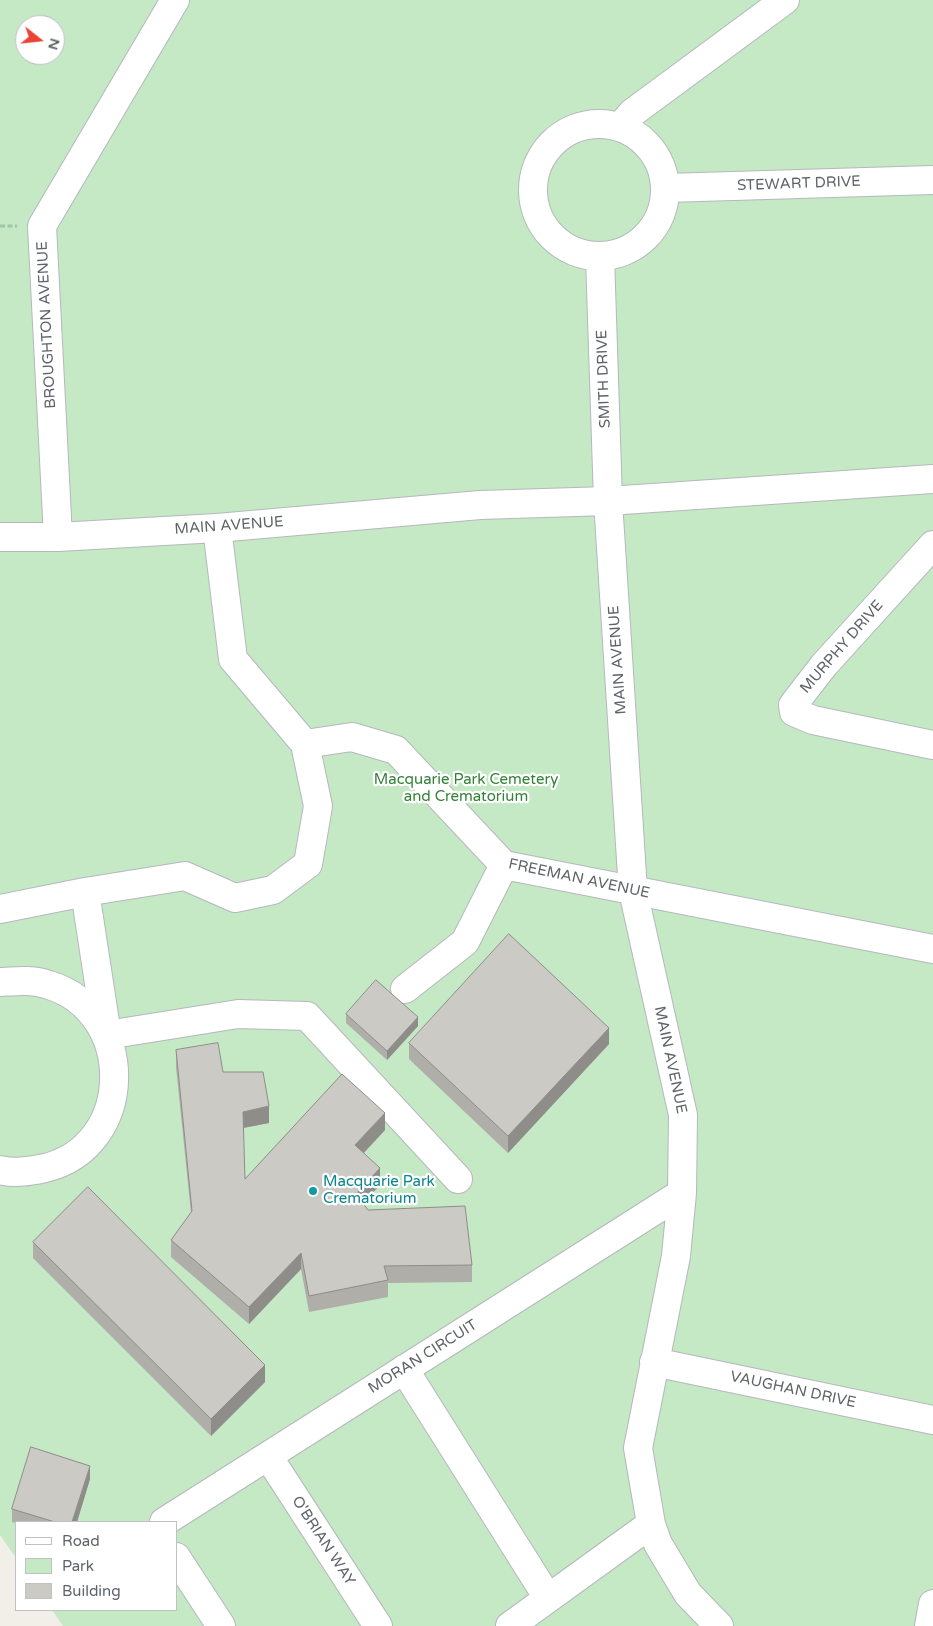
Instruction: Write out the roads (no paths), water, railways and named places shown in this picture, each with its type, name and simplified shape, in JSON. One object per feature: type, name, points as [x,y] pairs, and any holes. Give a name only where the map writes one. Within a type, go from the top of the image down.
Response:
[{"type":"lane","name":"BROUGHTON AVENUE","points":[[58,537],[42,226],[175,0]]},
{"type":"lane","points":[[620,127],[632,113],[785,0]]},
{"type":"lane","points":[[590,124],[620,127],[639,137],[650,147],[661,166],[666,188],[662,211],[657,222],[643,240],[623,252],[600,257],[571,250],[551,236],[537,215],[533,185],[542,157],[562,135],[590,124]]},
{"type":"lane","name":"STEWART DRIVE","points":[[666,188],[933,180]]},
{"type":"lane","name":"SMITH DRIVE","points":[[600,257],[608,500]]},
{"type":"lane","name":"MAIN AVENUE","points":[[0,537],[58,537],[217,528],[480,506],[608,500],[933,479]]},
{"type":"lane","name":"MAIN AVENUE","points":[[608,500],[633,891],[683,1115],[682,1193],[676,1256],[638,1448],[651,1524],[658,1544],[688,1594],[719,1626]]},
{"type":"lane","points":[[0,909],[85,892],[185,876],[235,898],[273,890],[308,864],[318,806],[305,744],[233,660],[217,528]]},
{"type":"lane","name":"MURPHY DRIVE","points":[[933,545],[824,665],[793,705],[794,712],[813,720],[933,745]]},
{"type":"lane","name":"FREEMAN AVENUE","points":[[305,744],[352,737],[396,750],[504,865],[933,950]]},
{"type":"lane","points":[[405,988],[465,942],[504,865]]},
{"type":"lane","points":[[0,1170],[29,1172],[54,1166],[77,1153],[96,1135],[109,1112],[115,1087],[114,1060],[107,1035],[95,970],[85,892]]},
{"type":"lane","points":[[50,985],[95,970]]},
{"type":"lane","points":[[0,982],[24,980],[50,985],[73,996],[92,1013],[107,1035]]},
{"type":"lane","points":[[107,1035],[238,1014],[307,1016],[458,1179]]},
{"type":"lane","name":"MORAN CIRCUIT","points":[[166,1521],[682,1193]]},
{"type":"lane","name":"VAUGHAN DRIVE","points":[[654,1362],[933,1420]]},
{"type":"lane","points":[[404,1369],[548,1598]]},
{"type":"lane","name":"O'BRIAN WAY","points":[[268,1456],[378,1626]]},
{"type":"lane","points":[[510,1626],[651,1524]]},
{"type":"lane","points":[[178,1560],[222,1626]]},
{"type":"lane","points":[[929,1626],[933,1604]]},
{"type":"place","name":"Macquarie Park Crematorium","points":[[313,1191]]},
{"type":"park label","name":"Macquarie Park Cemetery and Crematorium","points":[[466,788]]}]
